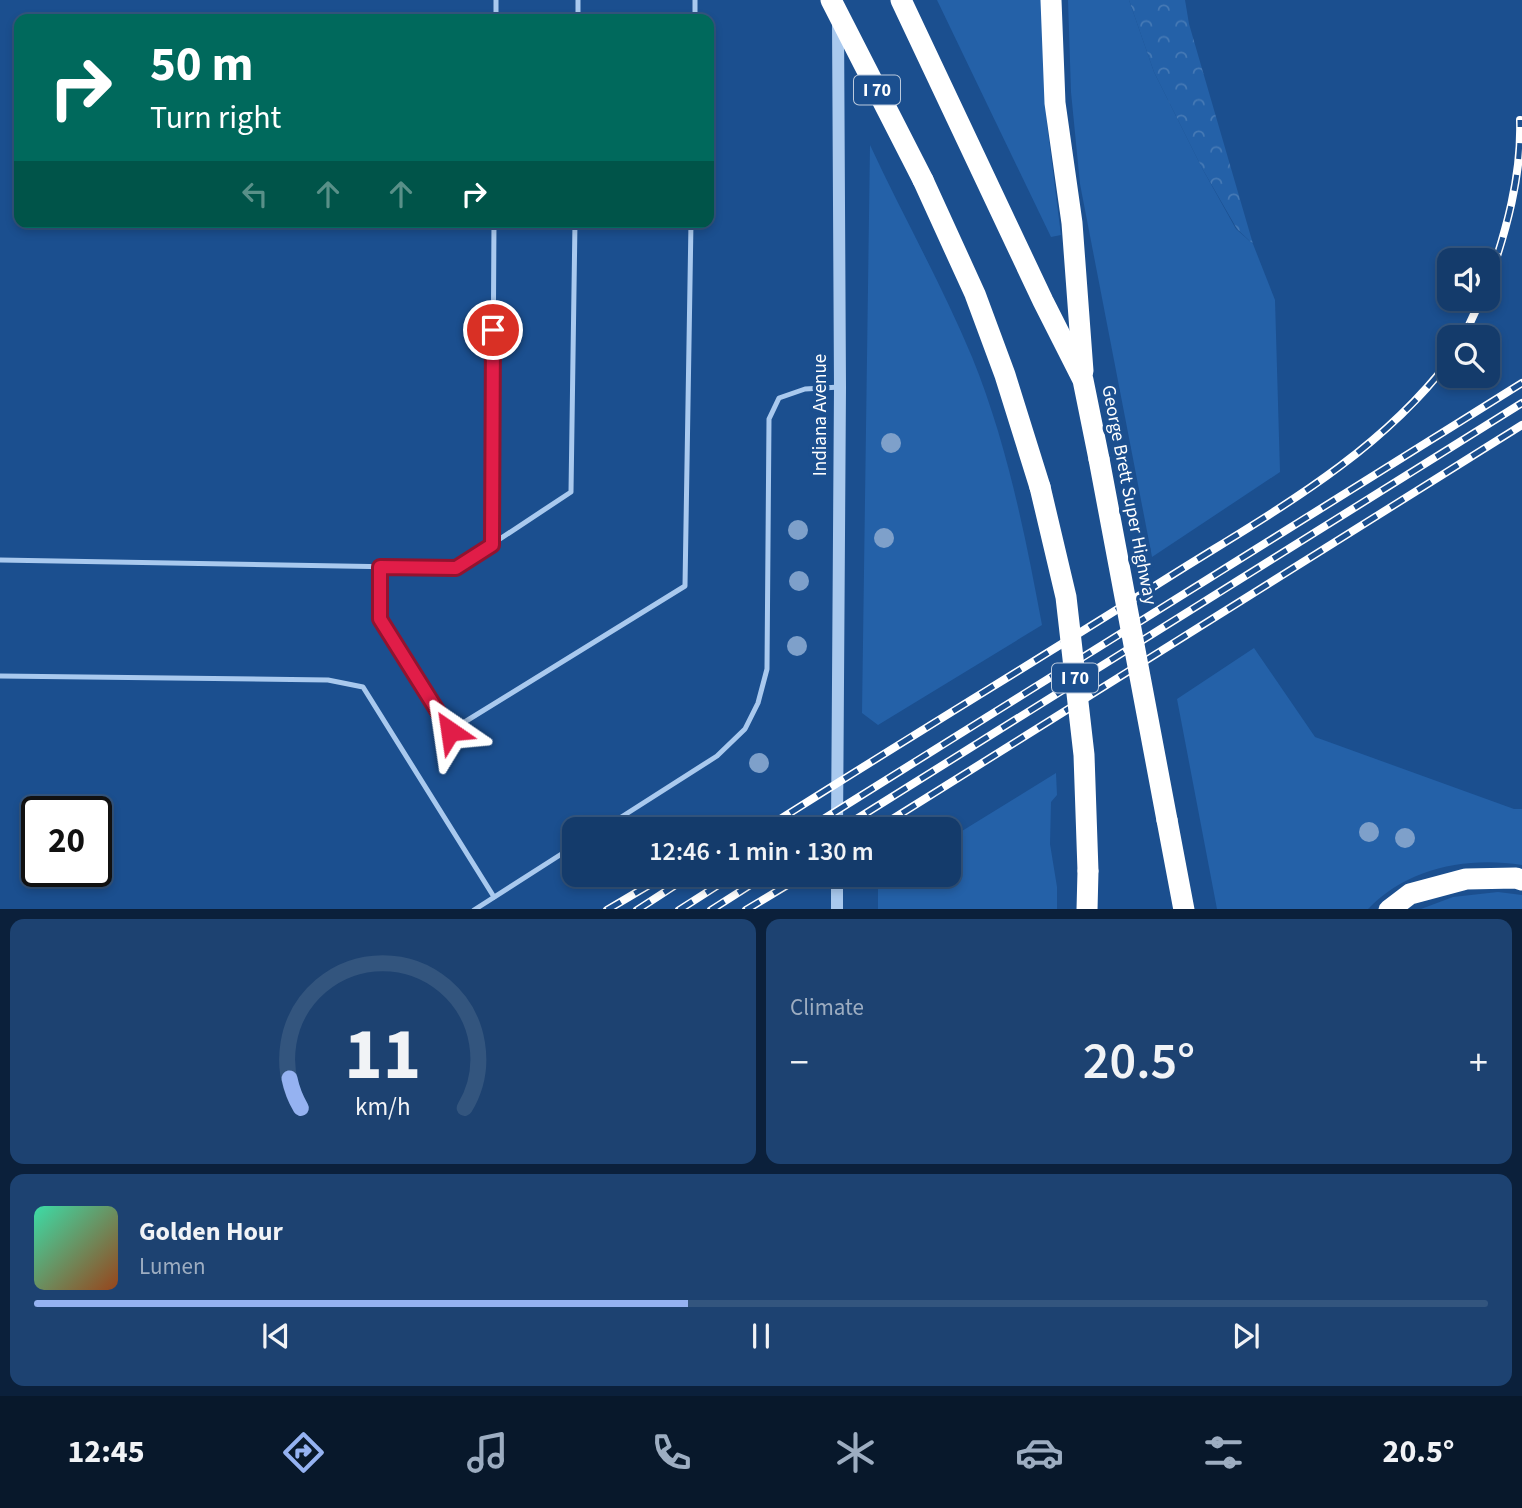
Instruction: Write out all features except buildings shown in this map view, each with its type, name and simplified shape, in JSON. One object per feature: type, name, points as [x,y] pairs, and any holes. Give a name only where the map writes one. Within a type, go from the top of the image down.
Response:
[{"type":"highway","name":"I 70","points":[[831,0],[923,180],[975,294],[1005,375],[1040,487],[1066,597],[1084,755],[1087,909]]},
{"type":"highway","name":"George Brett Super Highway","points":[[901,0],[1083,380],[1184,909]]},
{"type":"highway","points":[[1051,0],[1055,103],[1072,223],[1083,380]]},
{"type":"highway","points":[[1389,909],[1410,894],[1466,879],[1522,880]]},
{"type":"street","name":"Indiana Avenue","points":[[837,817],[840,387],[838,0]]},
{"type":"street","points":[[837,887],[837,909]]},
{"type":"lane","points":[[492,545],[494,228]]},
{"type":"lane","points":[[0,560],[456,568],[571,492],[575,228]]},
{"type":"lane","points":[[380,567],[380,619],[450,731],[685,586],[691,228]]},
{"type":"lane","points":[[621,817],[717,756],[745,729],[758,703],[767,669],[769,419],[779,398],[805,389],[840,387]]},
{"type":"lane","points":[[0,676],[328,680],[363,687],[494,897]]},
{"type":"lane","points":[[474,909],[562,854]]},
{"type":"green space","points":[[937,0],[1043,0],[1047,124],[1061,235],[1051,237]]},
{"type":"green space","points":[[1068,0],[1129,0],[1154,72],[1236,229],[1253,244],[1275,300],[1280,472],[1152,557],[1080,184],[1071,92]]},
{"type":"green space","points":[[1129,0],[1185,0],[1189,24],[1253,244],[1237,229],[1202,168],[1154,72]]},
{"type":"green space","points":[[870,145],[948,303],[984,389],[1014,489],[1042,625],[878,725],[862,713]]},
{"type":"green space","points":[[1254,648],[1315,737],[1514,809],[1522,809],[1522,865],[1480,862],[1439,868],[1401,884],[1368,909],[1217,909],[1177,699]]},
{"type":"green space","points":[[1056,773],[1057,795],[1051,802],[1050,844],[1057,887],[1057,909],[878,909],[878,887],[961,887],[961,832]]},
{"type":"green space","points":[[1498,892],[1522,895],[1522,909],[1421,909],[1453,897]]},
{"type":"railway","points":[[1500,248],[1512,203],[1520,120]]},
{"type":"railway","points":[[1469,325],[1475,311]]},
{"type":"railway","points":[[784,817],[1245,530],[1319,481],[1389,426],[1437,375]]},
{"type":"railway","points":[[827,817],[1522,383]]},
{"type":"railway","points":[[860,817],[1522,403]]},
{"type":"railway","points":[[896,817],[1522,425]]},
{"type":"railway","points":[[609,909],[646,887]]},
{"type":"railway","points":[[639,909],[672,887]]},
{"type":"railway","points":[[681,909],[715,887]]},
{"type":"railway","points":[[713,909],[747,887]]},
{"type":"railway","points":[[748,909],[784,887]]},
{"type":"route","points":[[450,731],[380,619],[380,567],[456,568],[492,545],[493,330]]}]
